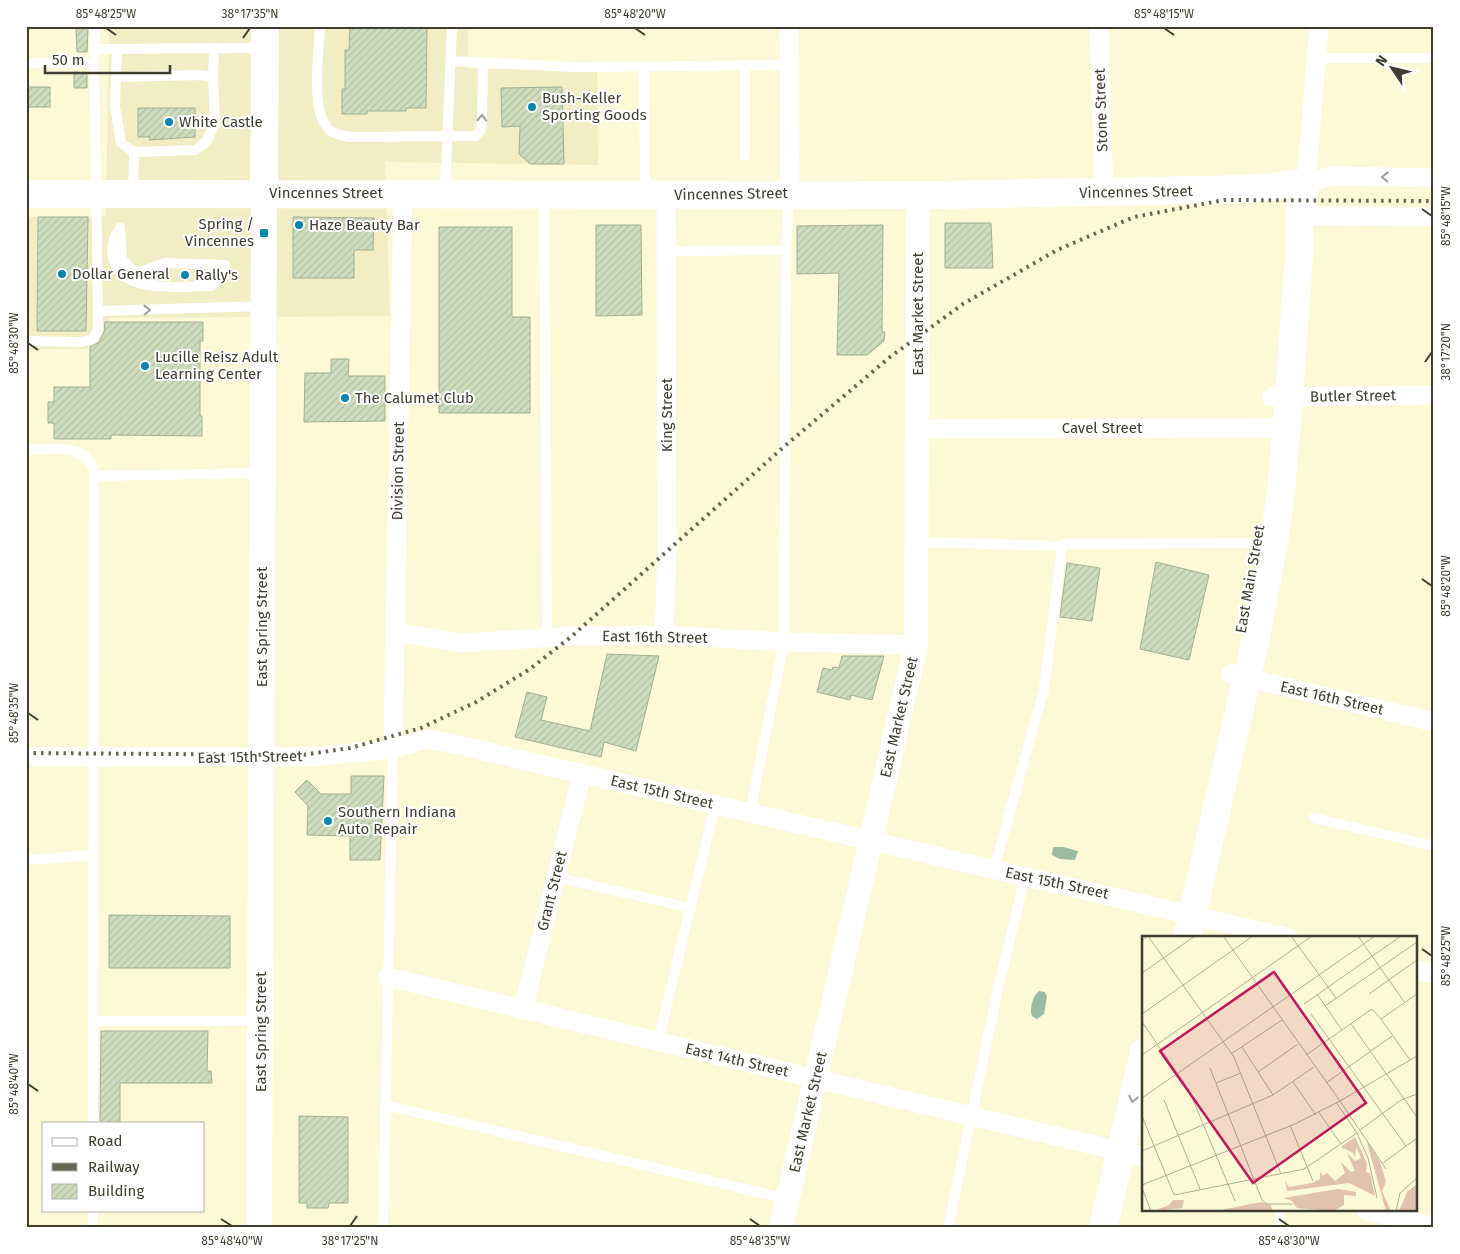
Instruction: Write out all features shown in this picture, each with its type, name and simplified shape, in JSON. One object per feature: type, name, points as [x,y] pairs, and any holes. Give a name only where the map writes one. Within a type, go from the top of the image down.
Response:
[{"type":"main road","name":"East Spring Street","points":[[259,1228],[265,37]]},
{"type":"main road","name":"Vincennes Street","points":[[26,194],[918,195],[1249,189],[1306,183]]},
{"type":"main road","name":"East Main Street","points":[[1172,936],[1185,921],[1239,676],[1274,542],[1281,492],[1278,428],[1280,397],[1299,255],[1299,216],[1306,183]]},
{"type":"main road","name":"East Main Street","points":[[1239,676],[1257,543],[1278,428]]},
{"type":"main road","points":[[1120,1228],[1134,1155],[1142,1073]]},
{"type":"main road","points":[[1103,1228],[1134,1155],[1142,1131]]},
{"type":"street","points":[[789,26],[790,194]]},
{"type":"street","name":"Stone Street","points":[[1099,26],[1104,193]]},
{"type":"street","points":[[1306,183],[1319,26]]},
{"type":"street","name":"Vincennes Street","points":[[1306,183],[1332,176],[1434,178]]},
{"type":"street","name":"Division Street","points":[[393,749],[403,193]]},
{"type":"street","name":"King Street","points":[[656,195],[666,251],[666,553],[664,635]]},
{"type":"street","name":"East Market Street","points":[[782,1228],[916,645],[918,195]]},
{"type":"street","points":[[1299,216],[1434,217]]},
{"type":"street","name":"Butler Street","points":[[1280,397],[1434,395]]},
{"type":"street","name":"Cavel Street","points":[[918,429],[1278,428]]},
{"type":"street","name":"East 16th Street","points":[[395,632],[461,643],[547,637],[664,635],[784,642],[916,645]]},
{"type":"street","name":"East 16th Street","points":[[1239,676],[1434,722]]},
{"type":"street","name":"East 15th Street","points":[[26,758],[262,758],[393,749],[427,739],[582,773],[1025,877],[1185,921],[1277,936]]},
{"type":"street","name":"Grant Street","points":[[523,1010],[582,773]]},
{"type":"street","points":[[1418,970],[1434,974]]},
{"type":"street","name":"East 14th Street","points":[[388,977],[1134,1155]]},
{"type":"street","points":[[1374,1212],[1434,1226]]},
{"type":"lane","points":[[26,341],[80,342],[93,339],[98,329],[95,26]]},
{"type":"lane","points":[[320,26],[318,105],[323,123],[331,131],[350,137],[476,136],[480,131],[484,62]]},
{"type":"lane","points":[[445,193],[452,26]]},
{"type":"lane","points":[[94,50],[214,48],[265,37]]},
{"type":"lane","points":[[117,49],[115,107],[121,143],[134,152],[196,150],[206,142],[215,124],[214,48]]},
{"type":"lane","points":[[1316,58],[1434,58]]},
{"type":"lane","points":[[451,61],[574,67],[789,66]]},
{"type":"lane","points":[[26,62],[94,63]]},
{"type":"lane","points":[[745,65],[745,156]]},
{"type":"lane","points":[[644,66],[656,195]]},
{"type":"lane","points":[[116,78],[200,75],[213,77]]},
{"type":"lane","points":[[133,193],[134,152]]},
{"type":"lane","points":[[544,194],[547,637]]},
{"type":"lane","points":[[750,813],[784,642],[786,250],[790,194]]},
{"type":"lane","points":[[120,228],[122,259],[133,271],[140,272],[165,263],[225,268],[212,286],[144,285],[121,274],[115,266],[114,236],[120,228]]},
{"type":"lane","points":[[666,251],[786,250]]},
{"type":"lane","points":[[98,311],[264,306]]},
{"type":"lane","points":[[26,450],[62,449],[76,451],[89,459],[94,476],[93,1122]]},
{"type":"lane","points":[[94,476],[263,474]]},
{"type":"lane","points":[[916,542],[1062,546],[1065,544],[1095,542],[1257,543]]},
{"type":"lane","points":[[994,870],[1044,689],[1062,546]]},
{"type":"lane","points":[[383,1228],[393,749]]},
{"type":"lane","points":[[658,1042],[715,805]]},
{"type":"lane","points":[[1314,818],[1434,846]]},
{"type":"lane","points":[[26,860],[93,855]]},
{"type":"lane","points":[[556,877],[691,908]]},
{"type":"lane","points":[[948,1228],[999,984],[1025,877]]},
{"type":"lane","points":[[93,1022],[260,1021]]},
{"type":"lane","points":[[386,1105],[788,1199]]},
{"type":"lane","points":[[93,1212],[94,1228]]},
{"type":"lane","points":[[1278,1228],[1280,1212]]},
{"type":"shaded area","points":[[109,26],[468,26],[468,69],[597,70],[598,165],[385,162],[390,316],[111,318],[88,349],[26,349],[26,217],[106,216]]},
{"type":"shaded area","points":[[1053,847],[1063,847],[1078,851],[1075,860],[1060,859],[1052,855]]},
{"type":"shaded area","points":[[1039,991],[1045,992],[1047,997],[1044,1014],[1037,1019],[1032,1016],[1031,1006],[1033,999]]},
{"type":"building","points":[[350,26],[427,26],[426,108],[406,108],[406,111],[367,111],[367,114],[342,114],[342,89],[345,89],[345,50],[349,50]]},
{"type":"building","points":[[76,28],[88,28],[87,52],[77,52]]},
{"type":"building","points":[[74,72],[87,73],[87,88],[74,88]]},
{"type":"building","points":[[26,87],[50,87],[50,107],[26,107]]},
{"type":"building","name":"Bush-Keller Sporting Goods","points":[[562,87],[564,164],[530,164],[519,154],[520,126],[502,127],[501,88]]},
{"type":"building","name":"White Castle","points":[[138,108],[195,108],[195,137],[149,140],[150,137],[138,137]]},
{"type":"building","name":"Dollar General","points":[[38,217],[88,217],[86,331],[37,331]]},
{"type":"building","points":[[293,217],[374,218],[373,250],[354,250],[354,278],[293,278]]},
{"type":"building","points":[[945,223],[991,223],[993,268],[945,268]]},
{"type":"building","points":[[596,225],[641,225],[642,315],[596,316]]},
{"type":"building","points":[[883,225],[882,332],[885,332],[884,341],[867,355],[837,355],[839,273],[797,274],[797,226]]},
{"type":"building","points":[[439,227],[512,227],[512,317],[530,317],[530,413],[439,413]]},
{"type":"building","name":"Lucille Reisz Adult Learning Center","points":[[105,322],[203,322],[203,341],[200,341],[200,416],[202,416],[202,436],[111,435],[111,439],[54,439],[54,423],[48,423],[48,402],[54,402],[54,387],[90,387],[90,347],[99,342],[104,332]]},
{"type":"building","name":"The Calumet Club","points":[[331,359],[349,359],[348,376],[385,376],[385,421],[304,422],[305,373],[331,373]]},
{"type":"building","points":[[1156,562],[1209,575],[1189,660],[1140,649]]},
{"type":"building","points":[[1067,563],[1100,568],[1092,621],[1060,617]]},
{"type":"building","points":[[607,654],[659,656],[636,751],[604,742],[601,757],[515,737],[527,692],[547,697],[541,720],[590,731]]},
{"type":"building","points":[[842,656],[884,656],[872,700],[851,695],[850,700],[817,692],[823,668],[832,670],[833,667],[839,668]]},
{"type":"building","points":[[351,776],[384,776],[380,860],[350,860],[350,836],[307,835],[308,806],[295,792],[307,780],[321,794],[351,794]]},
{"type":"building","points":[[109,915],[230,916],[230,968],[109,968]]},
{"type":"building","points":[[101,1031],[208,1031],[207,1071],[211,1071],[212,1083],[120,1083],[120,1122],[100,1122]]},
{"type":"building","points":[[299,1116],[348,1117],[348,1203],[329,1203],[328,1208],[307,1208],[307,1203],[299,1203]]},
{"type":"railway","points":[[26,753],[302,755],[350,748],[421,728],[476,702],[530,669],[572,636],[786,445],[890,357],[963,304],[1057,250],[1134,217],[1224,200],[1434,201]]},
{"type":"place","name":"Bush-Keller Sporting Goods","points":[[532,107]]},
{"type":"place","name":"White Castle","points":[[169,122]]},
{"type":"place","name":"Haze Beauty Bar","points":[[299,225]]},
{"type":"place","name":"Spring / Vincennes","points":[[264,233]]},
{"type":"place","name":"Dollar General","points":[[62,274]]},
{"type":"place","name":"Rally's","points":[[185,275]]},
{"type":"place","name":"Lucille Reisz Adult Learning Center","points":[[145,366]]},
{"type":"place","name":"The Calumet Club","points":[[345,398]]},
{"type":"place","name":"Southern Indiana Auto Repair","points":[[328,821]]}]
